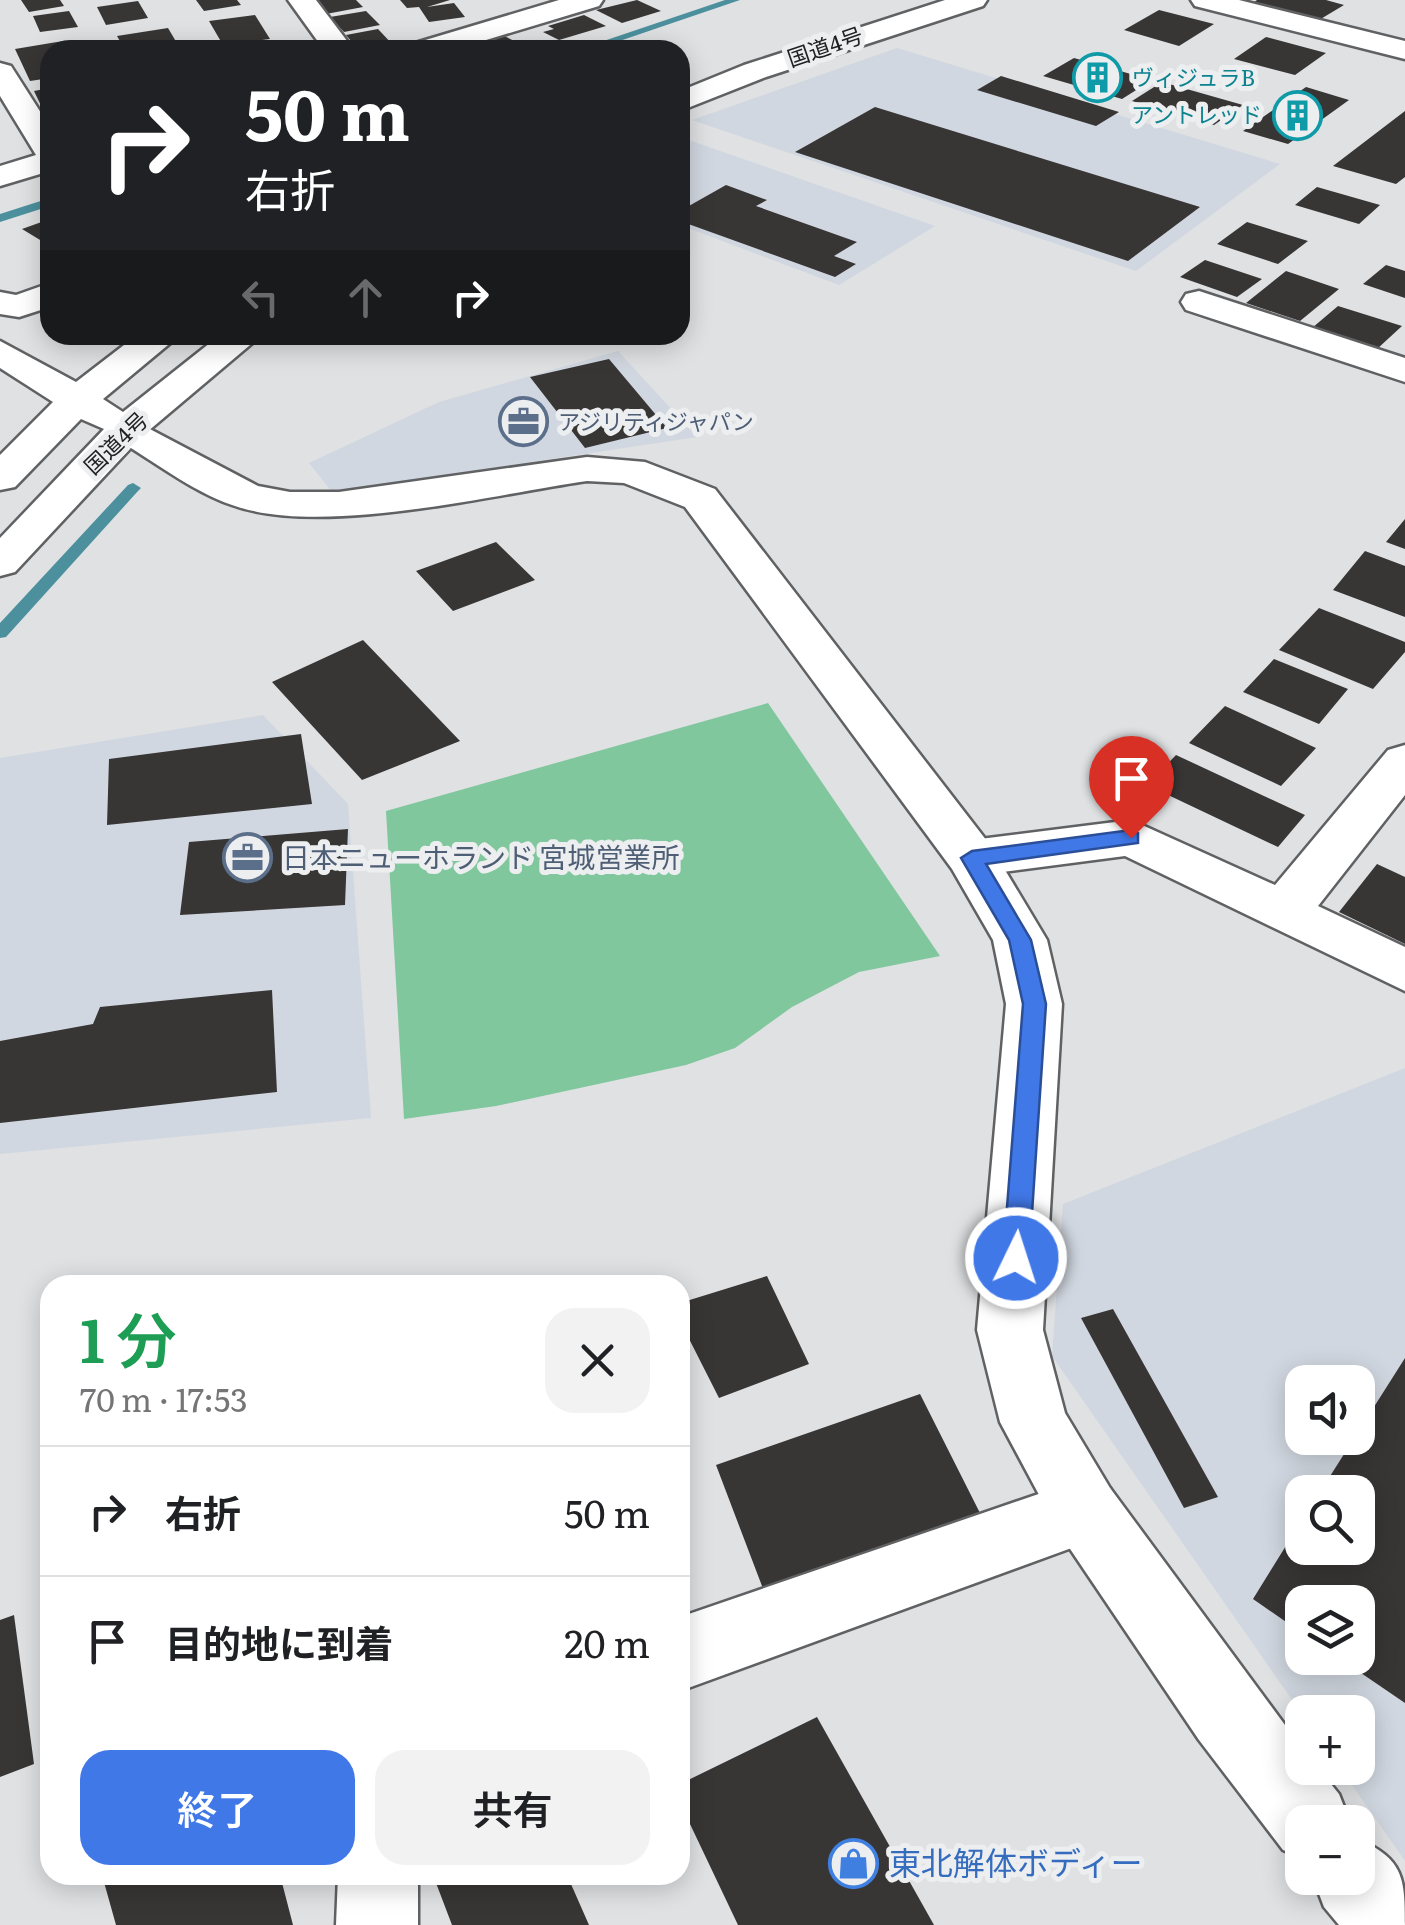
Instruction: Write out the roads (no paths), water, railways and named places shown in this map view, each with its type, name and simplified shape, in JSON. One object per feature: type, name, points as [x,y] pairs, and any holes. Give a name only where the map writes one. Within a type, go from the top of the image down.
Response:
[{"type":"main road","points":[[302,0],[332,40]]},
{"type":"main road","points":[[447,40],[526,8],[589,0]]},
{"type":"main road","name":"国道4号","points":[[690,98],[772,65],[973,0]]},
{"type":"main road","points":[[1205,0],[1405,50]]},
{"type":"main road","name":"国道4号","points":[[696,64],[817,20]]},
{"type":"main road","points":[[0,72],[40,136]]},
{"type":"main road","points":[[0,176],[40,163]]},
{"type":"main road","points":[[0,304],[20,306],[40,298]]},
{"type":"main road","points":[[1199,302],[1402,366]]},
{"type":"main road","name":"国道4号","points":[[0,478],[78,400],[149,345]]},
{"type":"main road","name":"国道4号","points":[[0,563],[127,429],[231,345]]},
{"type":"main road","points":[[0,352],[245,496],[290,505],[339,505],[586,469],[630,470],[700,498],[972,858],[1020,940],[1034,1004],[1010,1330],[1034,1422],[1085,1510],[1226,1713],[1298,1805]]},
{"type":"main road","points":[[1284,911],[1405,761]]},
{"type":"main road","points":[[972,858],[1131,838],[1405,971]]},
{"type":"main road","points":[[690,1650],[1085,1510]]},
{"type":"main road","points":[[377,1925],[378,1885]]},
{"type":"main road","points":[[1366,1895],[1390,1925]]},
{"type":"waterway","points":[[613,40],[735,0]]},
{"type":"waterway","points":[[0,218],[40,205]]},
{"type":"waterway","points":[[0,633],[133,488]]},
{"type":"place","name":"ヴィジュラB","points":[[1097,78]]},
{"type":"place","name":"アントレッド","points":[[1297,115]]},
{"type":"place","name":"アジリティジャパン","points":[[523,422]]},
{"type":"place","name":"日本ニューホランド 宮城営業所","points":[[247,858]]},
{"type":"place","name":"東北解体ボディー","points":[[854,1864]]}]
